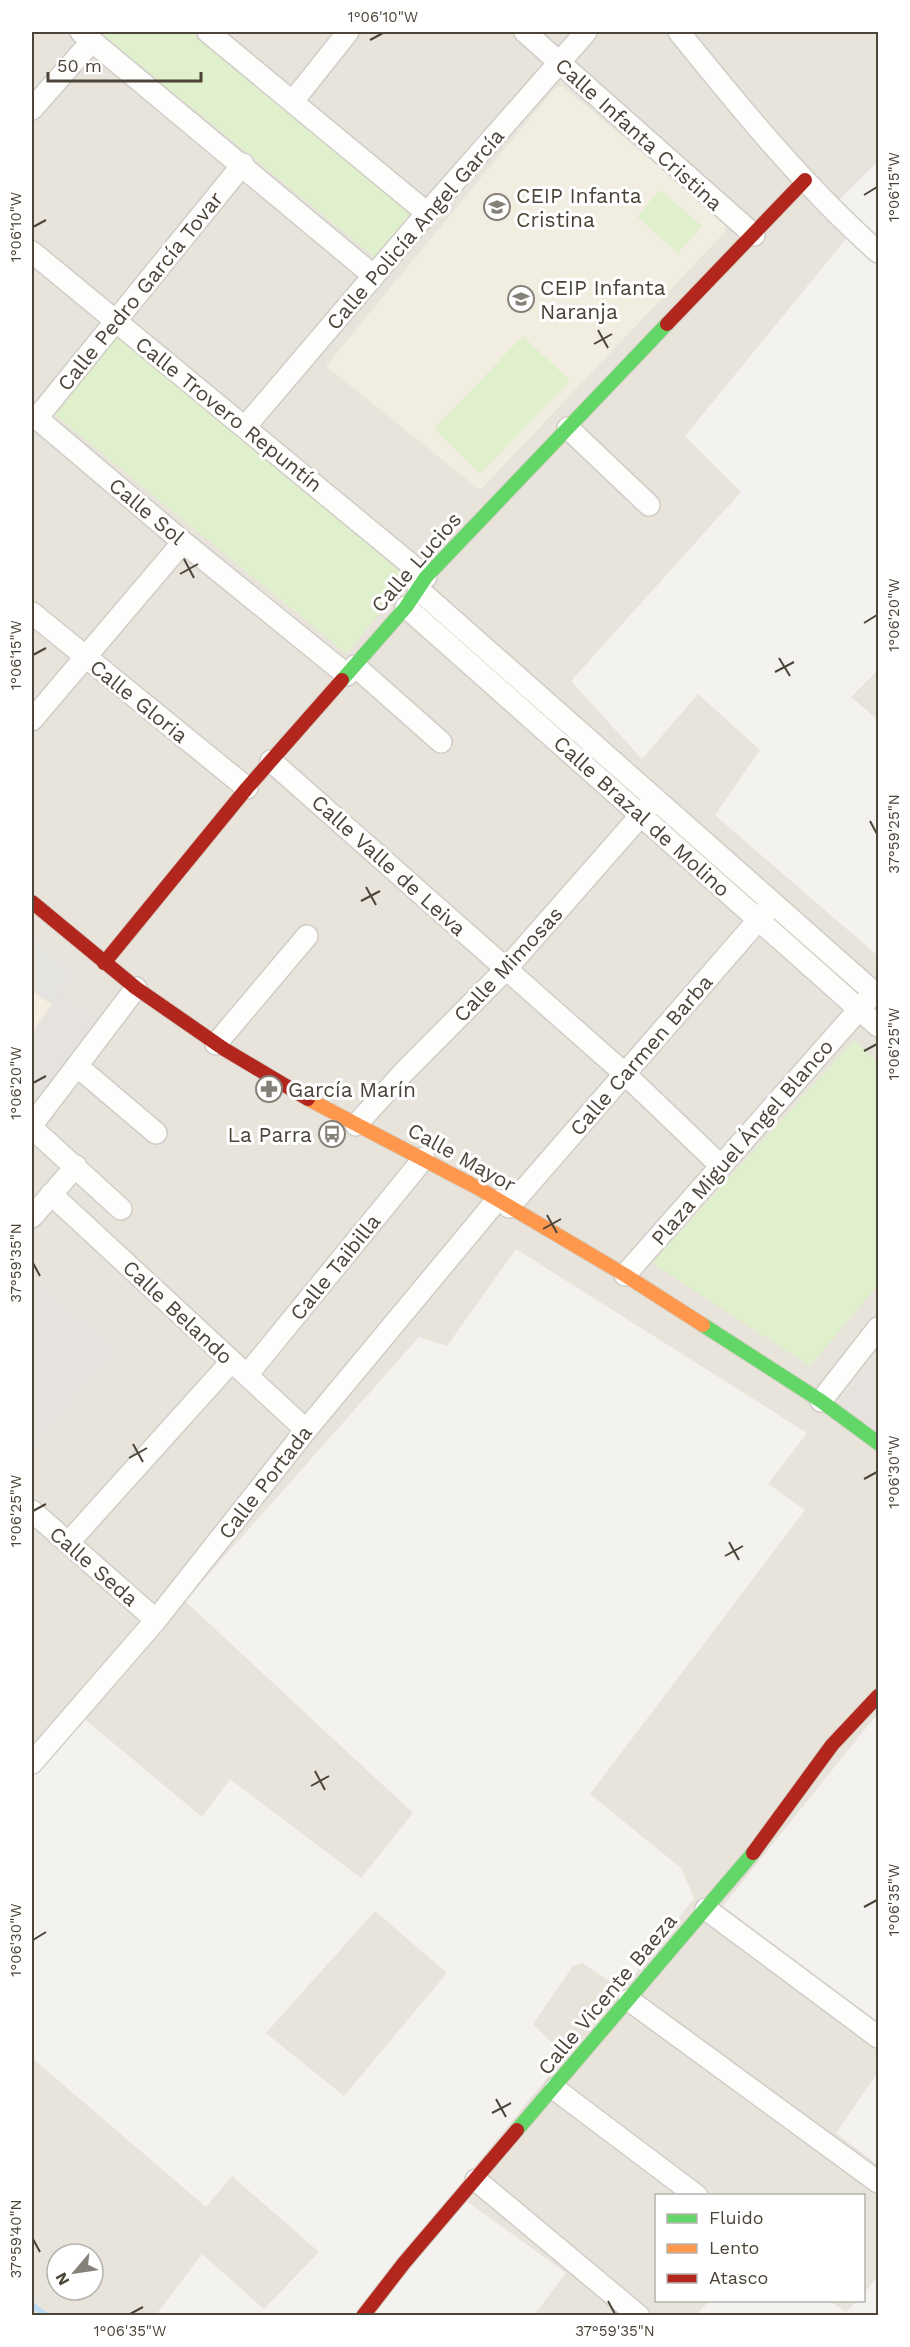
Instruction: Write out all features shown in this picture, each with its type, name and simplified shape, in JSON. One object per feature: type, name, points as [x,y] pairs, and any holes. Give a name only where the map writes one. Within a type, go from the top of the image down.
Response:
[{"type":"street","points":[[208,32],[427,213]]},
{"type":"street","points":[[292,101],[348,32]]},
{"type":"street","name":"Calle Infanta Cristina","points":[[525,32],[754,236]]},
{"type":"street","name":"Calle Policía Angel García","points":[[245,428],[427,213],[586,32]]},
{"type":"street","points":[[679,32],[761,133],[836,214],[879,252]]},
{"type":"street","points":[[32,109],[87,36],[243,164],[374,276]]},
{"type":"street","name":"Calle Pedro García Tovar","points":[[34,416],[243,164]]},
{"type":"street","name":"Calle Lucios","points":[[104,963],[247,788],[406,607],[422,583],[805,180]]},
{"type":"street","name":"Calle Trovero Repuntín","points":[[32,252],[245,428],[422,583],[655,799],[876,994]]},
{"type":"street","name":"Calle Sol","points":[[34,416],[183,542],[441,742]]},
{"type":"street","points":[[568,428],[649,505]]},
{"type":"street","points":[[32,720],[38,698],[84,656],[183,542]]},
{"type":"street","name":"Calle Brazal de Molino","points":[[406,607],[879,1026]]},
{"type":"street","name":"Calle Gloria","points":[[32,613],[247,788]]},
{"type":"street","name":"Calle Valle de Leiva","points":[[271,761],[625,1074],[721,1166]]},
{"type":"street","name":"Calle Mimosas","points":[[356,1125],[404,1072],[506,969],[655,799]]},
{"type":"street","name":"Calle Mayor","points":[[32,902],[135,988],[216,1044],[274,1080],[356,1125],[424,1158],[625,1275],[821,1401],[879,1443]]},
{"type":"street","name":"Calle Carmen Barba","points":[[503,1203],[625,1074],[774,903]]},
{"type":"street","points":[[216,1044],[308,936]]},
{"type":"street","points":[[121,1209],[32,1127],[135,988]]},
{"type":"street","name":"Plaza Miguel Ángel Blanco","points":[[625,1275],[859,1009],[876,994]]},
{"type":"street","points":[[77,1066],[156,1133]]},
{"type":"street","name":"Calle Taibilla","points":[[68,1543],[239,1368],[424,1158]]},
{"type":"street","points":[[32,1217],[76,1166]]},
{"type":"street","name":"Calle Belando","points":[[51,1194],[306,1430]]},
{"type":"street","name":"Calle Portada","points":[[32,1763],[156,1620],[306,1430],[503,1203]]},
{"type":"street","points":[[821,1401],[879,1328]]},
{"type":"street","name":"Calle Seda","points":[[32,1511],[156,1620]]},
{"type":"street","name":"Calle Vicente Baeza","points":[[363,2316],[404,2263],[742,1868],[832,1745],[879,1696]]},
{"type":"street","points":[[706,1909],[879,2037]]},
{"type":"street","points":[[629,2000],[879,2182]]},
{"type":"street","points":[[555,2089],[694,2194]]},
{"type":"street","points":[[476,2180],[639,2316]]},
{"type":"shaded area","points":[[32,32],[878,32],[878,161],[827,212],[850,234],[685,436],[741,492],[571,681],[642,759],[698,694],[760,750],[715,815],[878,956],[878,1350],[833,1409],[878,1443],[878,1713],[723,1906],[878,2022],[878,2072],[836,2133],[878,2165],[878,2276],[865,2292],[865,2194],[655,2194],[655,2302],[708,2302],[696,2315],[534,2315],[566,2273],[454,2192],[565,2056],[533,2024],[573,1966],[582,1963],[623,1990],[694,1898],[681,1868],[590,1794],[805,1510],[768,1484],[807,1433],[516,1249],[447,1346],[419,1337],[185,1601],[413,1813],[361,1878],[230,1779],[202,1817],[82,1717],[48,1754],[32,1739],[32,1452],[119,1349],[32,1275],[32,1115],[63,990],[32,1032]]},
{"type":"shaded area","name":"CEIP Infanta Naranja","points":[[562,86],[724,221],[725,232],[480,490],[326,366],[554,89]]},
{"type":"shaded area","points":[[878,670],[878,720],[851,697]]},
{"type":"shaded area","points":[[32,939],[75,975],[32,1032]]},
{"type":"shaded area","points":[[32,939],[75,975],[52,1005],[32,990]]},
{"type":"shaded area","points":[[63,990],[102,1022],[32,1115],[32,1032]]},
{"type":"shaded area","points":[[32,1275],[120,1349],[32,1452]]},
{"type":"shaded area","points":[[878,1350],[878,1443],[833,1409]]},
{"type":"shaded area","points":[[375,1911],[447,1973],[344,2096],[266,2033]]},
{"type":"shaded area","points":[[32,2058],[206,2207],[232,2176],[319,2252],[264,2309],[202,2254],[156,2315],[32,2315]]},
{"type":"shaded area","points":[[831,2302],[856,2302],[846,2312]]},
{"type":"green space","points":[[99,32],[191,32],[414,216],[377,259]]},
{"type":"green space","points":[[660,190],[702,226],[678,253],[637,217]]},
{"type":"green space","points":[[113,331],[408,577],[347,654],[49,410]]},
{"type":"green space","points":[[523,336],[570,381],[480,474],[434,429]]},
{"type":"green space","points":[[854,1040],[878,1062],[878,1285],[810,1366],[652,1263]]},
{"type":"waterway","points":[[32,2305],[47,2316]]},
{"type":"traffic: fast","points":[[342,680],[406,607],[426,577],[667,324]]},
{"type":"traffic: fast","points":[[703,1325],[821,1401],[878,1443]]},
{"type":"traffic: fast","points":[[517,2130],[753,1853]]},
{"type":"traffic: slow","points":[[308,1099],[478,1188],[625,1275],[703,1325]]},
{"type":"traffic: jam","points":[[667,324],[805,180]]},
{"type":"traffic: jam","points":[[104,963],[247,788],[342,680]]},
{"type":"traffic: jam","points":[[32,902],[136,988],[224,1049],[308,1099]]},
{"type":"traffic: jam","points":[[753,1853],[832,1745],[878,1696]]},
{"type":"traffic: jam","points":[[363,2316],[404,2263],[517,2130]]},
{"type":"place","name":"CEIP Infanta Cristina","points":[[497,207]]},
{"type":"place","name":"CEIP Infanta Naranja","points":[[521,299]]},
{"type":"place","name":"García Marín","points":[[269,1089]]},
{"type":"place","name":"La Parra","points":[[332,1134]]}]
